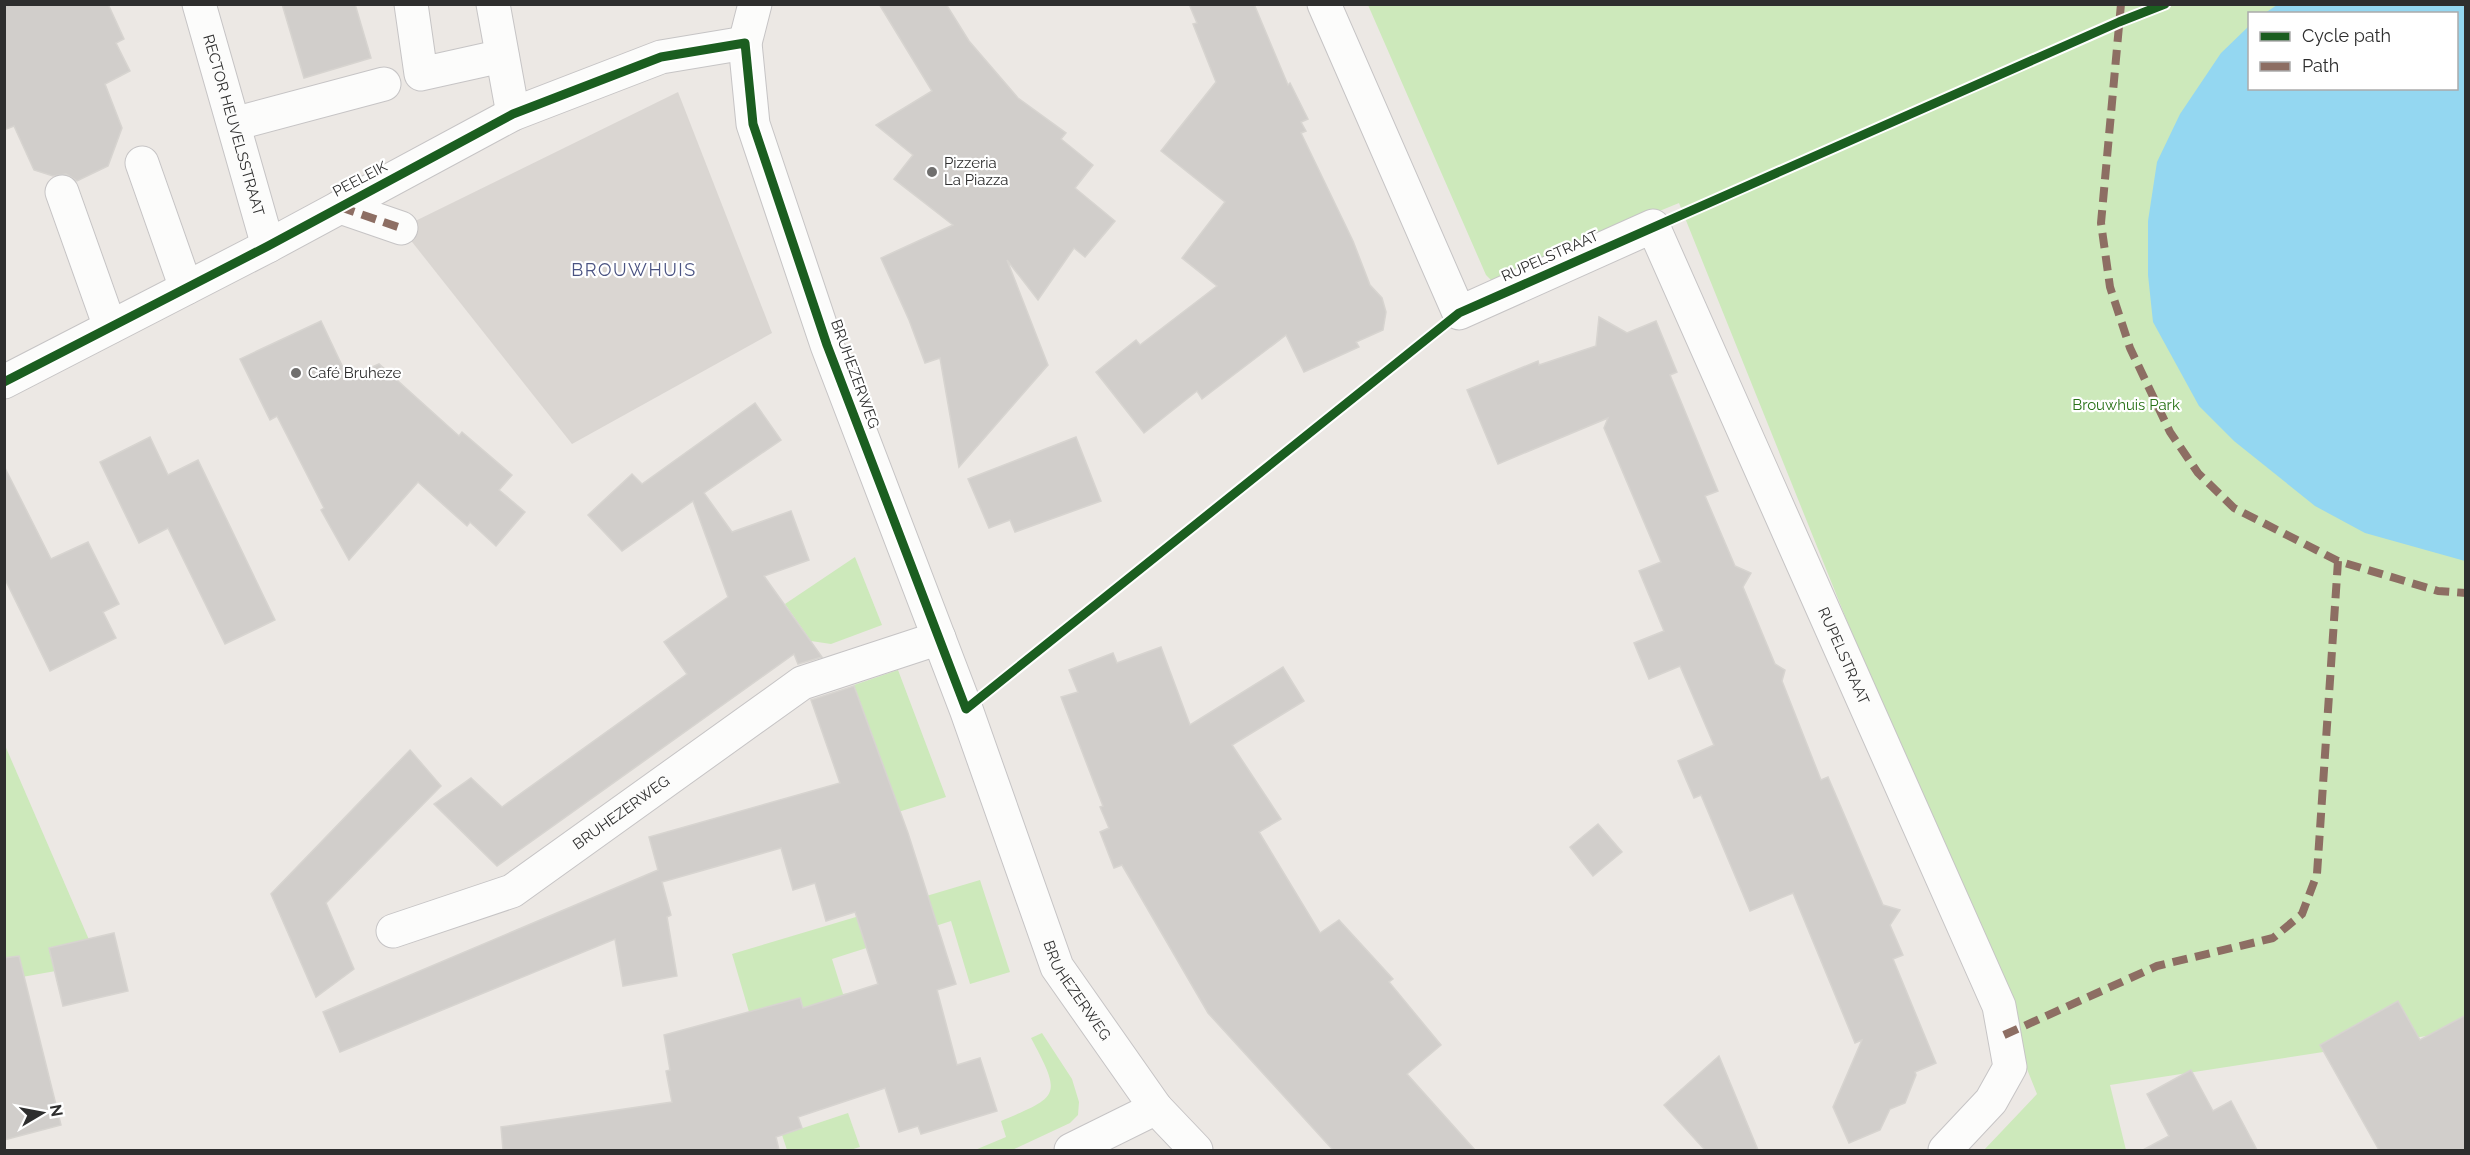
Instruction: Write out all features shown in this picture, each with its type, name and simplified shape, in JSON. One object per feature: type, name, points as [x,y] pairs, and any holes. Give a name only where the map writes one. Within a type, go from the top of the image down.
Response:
[{"type":"street","name":"RECTOR HEUVELSSTRAAT","points":[[199,4],[268,246]]},
{"type":"street","points":[[411,4],[421,74],[502,56]]},
{"type":"street","points":[[493,4],[513,114]]},
{"type":"street","points":[[745,43],[755,4]]},
{"type":"street","name":"RUPELSTRAAT","points":[[1324,4],[1459,313],[1653,226],[1999,1006],[2010,1067],[1991,1101],[1945,1150]]},
{"type":"street","name":"PEELEIK","points":[[4,382],[268,246],[513,114],[661,57],[745,43]]},
{"type":"street","name":"BRUHEZERWEG","points":[[745,43],[753,124],[827,345],[939,638],[1057,967],[1156,1108],[1196,1150]]},
{"type":"street","points":[[234,124],[384,84]]},
{"type":"street","points":[[142,163],[186,288]]},
{"type":"street","points":[[62,192],[110,327]]},
{"type":"street","points":[[340,207],[401,228]]},
{"type":"street","name":"BRUHEZERWEG","points":[[393,931],[512,891],[802,683],[939,638]]},
{"type":"street","points":[[1071,1150],[1156,1108]]},
{"type":"green space","name":"Brouwhuis Park","points":[[1368,5],[2465,5],[2465,1030],[2110,1085],[2126,1150],[1984,1150],[2037,1094],[1679,203],[1491,280],[1486,275]]},
{"type":"green space","points":[[855,557],[882,625],[831,644],[811,641],[785,604]]},
{"type":"green space","points":[[898,670],[946,797],[857,825],[895,798],[854,685]]},
{"type":"green space","points":[[4,743],[96,956],[67,969],[5,980]]},
{"type":"green space","points":[[980,880],[1010,972],[970,984],[951,921],[832,959],[843,994],[854,992],[861,1015],[814,1035],[799,998],[749,1012],[732,954]]},
{"type":"green space","points":[[1042,1033],[1072,1079],[1079,1102],[1078,1115],[1070,1123],[1012,1150],[975,1150],[1006,1137],[1001,1121],[1035,1106],[1050,1092],[1051,1083],[1048,1072],[1031,1038]]},
{"type":"green space","points":[[848,1113],[860,1147],[850,1150],[787,1150],[782,1135]]},
{"type":"shaded area","points":[[678,92],[772,333],[572,444],[401,228]]},
{"type":"water","points":[[2277,5],[2465,5],[2465,561],[2365,533],[2315,506],[2234,441],[2199,406],[2153,322],[2148,275],[2148,221],[2157,162],[2180,114],[2221,53],[2248,27],[2248,90],[2458,90],[2458,12],[2266,12]]},
{"type":"building","points":[[4,4],[108,4],[124,39],[116,43],[130,71],[105,84],[122,128],[108,166],[77,181],[66,174],[53,176],[34,170],[14,126],[4,130]]},
{"type":"building","points":[[282,4],[355,4],[371,58],[304,78]]},
{"type":"building","points":[[879,4],[946,4],[969,41],[1018,98],[1066,133],[1061,139],[1093,165],[1075,188],[1115,221],[1085,257],[1074,248],[1038,300],[1007,260],[1048,365],[959,467],[940,358],[925,363],[909,320],[881,258],[953,225],[894,179],[913,155],[876,125],[932,91]]},
{"type":"building","points":[[1189,4],[1254,4],[1288,85],[1290,83],[1308,119],[1301,122],[1306,131],[1301,133],[1353,241],[1370,285],[1382,298],[1386,312],[1383,330],[1356,342],[1359,347],[1304,372],[1286,335],[1202,399],[1197,391],[1144,433],[1096,372],[1136,340],[1140,345],[1217,286],[1182,258],[1225,202],[1161,151],[1216,82],[1193,24],[1197,23]]},
{"type":"building","points":[[1599,317],[1627,333],[1656,321],[1677,372],[1670,375],[1718,491],[1705,496],[1735,566],[1751,573],[1743,587],[1775,664],[1785,670],[1782,681],[1821,780],[1828,777],[1883,905],[1900,910],[1890,925],[1903,955],[1893,959],[1936,1063],[1915,1072],[1916,1075],[1905,1103],[1890,1109],[1880,1130],[1849,1143],[1833,1107],[1862,1040],[1855,1043],[1793,893],[1750,911],[1701,795],[1694,798],[1678,761],[1714,745],[1680,666],[1649,679],[1634,643],[1664,631],[1639,571],[1661,562],[1604,428],[1608,418],[1498,464],[1467,390],[1538,361],[1539,365],[1596,346]]},
{"type":"building","points":[[321,321],[348,378],[379,364],[459,436],[462,432],[512,475],[499,490],[525,512],[496,546],[470,522],[467,526],[418,482],[349,560],[321,510],[324,508],[277,416],[270,420],[240,359]]},
{"type":"building","points":[[755,403],[781,440],[704,493],[732,532],[791,511],[809,560],[764,576],[822,657],[798,664],[794,654],[497,866],[434,804],[471,778],[502,807],[687,674],[664,642],[728,597],[693,501],[622,551],[588,515],[632,474],[642,484]]},
{"type":"building","points":[[150,437],[168,475],[198,460],[275,620],[225,644],[168,528],[139,543],[100,462]]},
{"type":"building","points":[[1076,437],[1101,501],[1015,532],[1010,520],[989,528],[968,479]]},
{"type":"building","points":[[4,466],[51,559],[88,542],[119,604],[103,612],[116,638],[50,671],[4,577]]},
{"type":"building","points":[[1161,647],[1190,725],[1283,667],[1304,701],[1232,745],[1281,819],[1259,832],[1320,933],[1339,920],[1393,979],[1389,982],[1441,1045],[1407,1074],[1475,1150],[1333,1150],[1208,1013],[1122,865],[1114,868],[1100,832],[1109,828],[1100,807],[1103,806],[1061,697],[1078,692],[1069,670],[1113,653],[1117,663]]},
{"type":"building","points":[[854,686],[908,833],[956,984],[937,990],[957,1065],[980,1058],[997,1111],[921,1134],[918,1126],[899,1132],[885,1088],[798,1117],[802,1128],[776,1137],[779,1150],[503,1150],[501,1127],[672,1102],[666,1071],[670,1070],[664,1035],[800,998],[803,1008],[878,984],[855,912],[826,921],[815,883],[793,890],[781,848],[662,882],[671,915],[667,917],[677,976],[623,986],[615,939],[340,1052],[323,1012],[658,870],[649,837],[840,783],[811,700]]},
{"type":"building","points":[[410,750],[441,786],[326,903],[354,969],[316,997],[271,894]]},
{"type":"building","points":[[1598,824],[1622,852],[1593,876],[1570,847]]},
{"type":"building","points":[[114,933],[128,991],[63,1006],[49,948]]},
{"type":"building","points":[[19,956],[61,1125],[4,1140],[4,958]]},
{"type":"building","points":[[2398,1001],[2420,1040],[2466,1015],[2466,1150],[2379,1150],[2320,1045]]},
{"type":"building","points":[[1719,1056],[1758,1150],[1705,1150],[1664,1105]]},
{"type":"building","points":[[2191,1070],[2213,1111],[2231,1101],[2257,1150],[2143,1150],[2169,1136],[2147,1094]]},
{"type":"marked path","points":[[2121,4],[2101,223],[2110,287],[2130,348],[2170,432],[2198,473],[2234,508],[2338,561],[2438,591],[2466,593]]},
{"type":"marked path","points":[[340,207],[401,228]]},
{"type":"marked path","points":[[2004,1035],[2157,966],[2273,938],[2302,914],[2317,874],[2338,561]]},
{"type":"cycle path","points":[[4,382],[268,246],[513,114],[661,57],[745,43],[753,124],[827,345],[966,709],[1459,313],[2119,22],[2165,4]]},
{"type":"place","name":"Pizzeria La Piazza","points":[[932,172]]},
{"type":"place","name":"Café Bruheze","points":[[296,373]]},
{"type":"district","name":"BROUWHUIS","points":[[634,269]]}]
